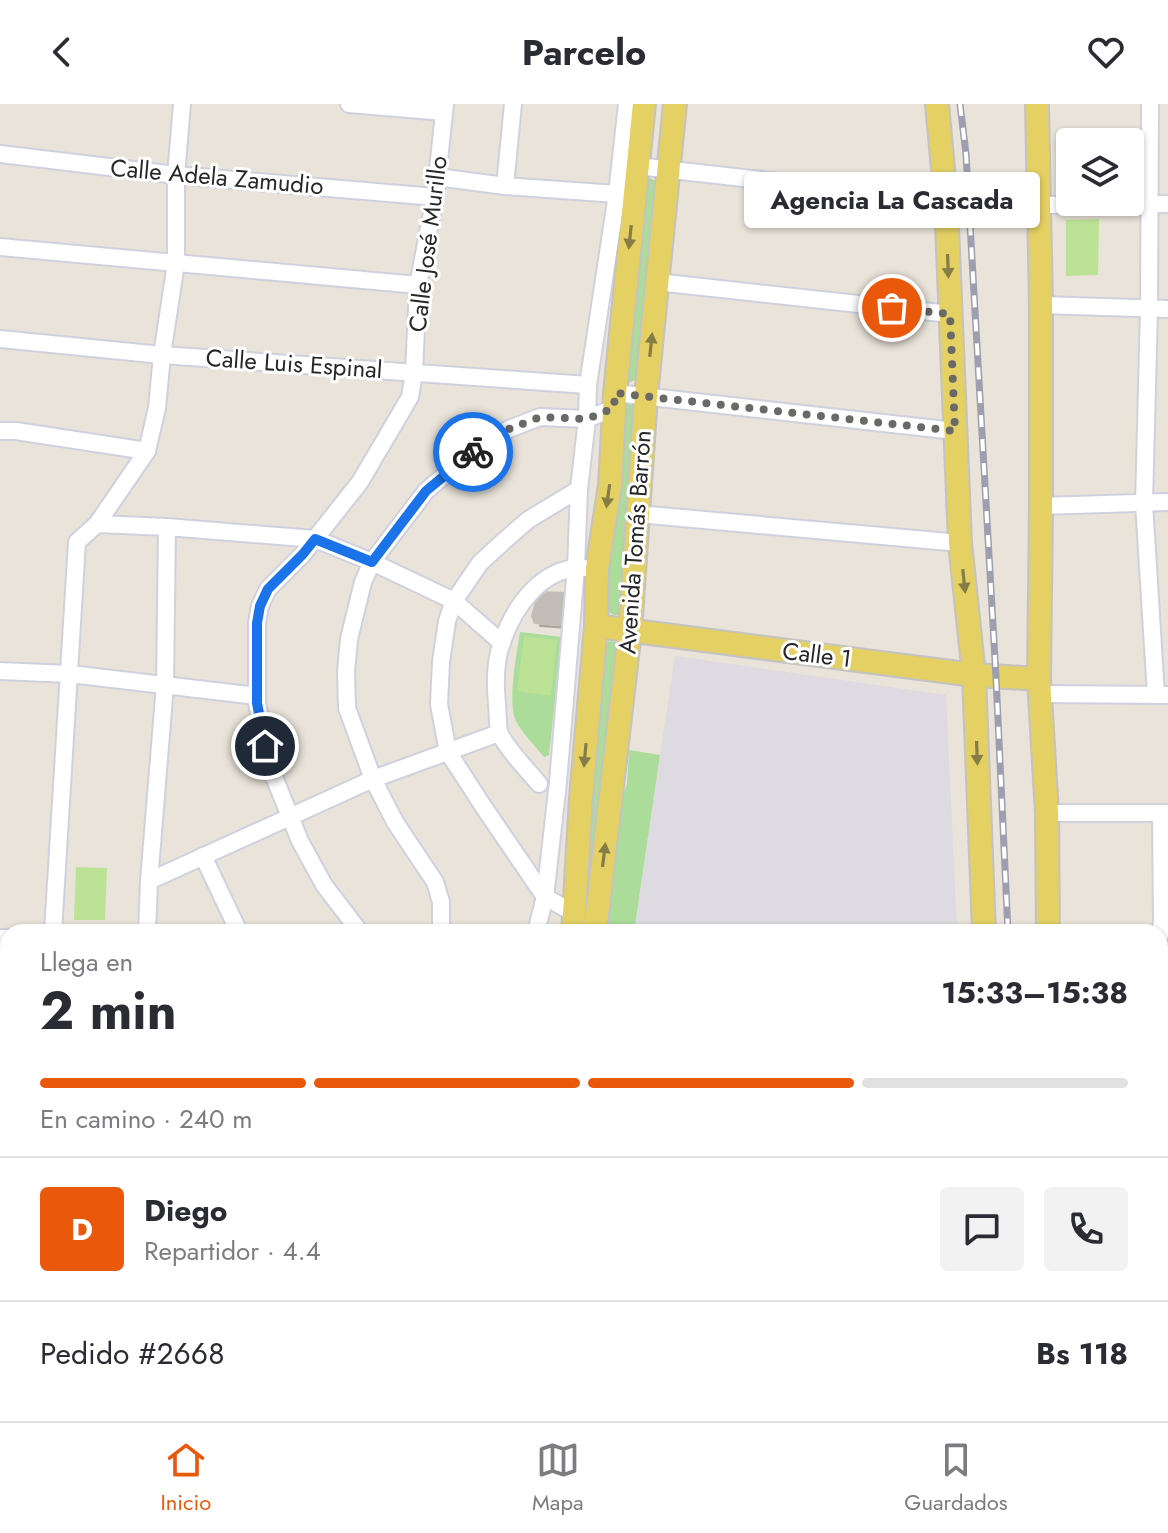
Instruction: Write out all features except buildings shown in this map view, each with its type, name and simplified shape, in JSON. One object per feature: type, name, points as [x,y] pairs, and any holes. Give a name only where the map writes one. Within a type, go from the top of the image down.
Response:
[{"type":"main road","name":"Avenida Tomás Barrón","points":[[573,923],[596,626],[587,568],[610,485],[630,182],[644,104]]},
{"type":"main road","name":"Avenida Tomás Barrón","points":[[596,924],[630,631],[646,396],[675,104]]},
{"type":"main road","points":[[937,104],[946,201],[960,543],[974,675],[984,924]]},
{"type":"main road","points":[[1037,104],[1041,305],[1039,687],[1047,813],[1048,924]]},
{"type":"main road","name":"Calle 1","points":[[596,626],[974,675],[1039,687]]},
{"type":"street","points":[[54,924],[77,542],[97,524],[147,451],[157,408],[176,263],[176,175],[182,104]]},
{"type":"street","points":[[349,104],[445,108]]},
{"type":"street","points":[[505,186],[513,104]]},
{"type":"street","points":[[538,924],[545,897],[587,568],[579,489],[588,385],[630,182],[627,104]]},
{"type":"street","points":[[1039,687],[1162,695],[1144,503],[1150,104]]},
{"type":"street","name":"Calle José Murillo","points":[[354,924],[324,885],[300,841],[270,767],[257,696],[257,623],[268,589],[303,554],[360,482],[410,397],[418,285],[435,197],[445,108]]},
{"type":"street","name":"Calle Adela Zamudio","points":[[0,154],[176,175],[435,197]]},
{"type":"street","points":[[437,177],[505,186],[630,182],[667,169],[946,201]]},
{"type":"street","points":[[1039,205],[1168,204]]},
{"type":"street","points":[[0,247],[418,285]]},
{"type":"street","points":[[657,282],[950,314]]},
{"type":"street","points":[[1041,305],[1168,309]]},
{"type":"street","name":"Calle Luis Espinal","points":[[0,339],[162,355],[588,385]]},
{"type":"street","points":[[441,924],[441,902],[435,882],[395,822],[373,779],[347,708],[349,639],[363,582],[372,562],[426,491],[467,456],[509,429],[540,417],[587,419],[614,400],[646,396],[955,431]]},
{"type":"street","points":[[0,431],[147,451]]},
{"type":"street","points":[[573,923],[545,897],[448,752],[439,704],[441,662],[447,621],[454,601],[480,563],[504,541],[528,520],[579,489]]},
{"type":"street","points":[[1041,506],[1168,502]]},
{"type":"street","points":[[638,514],[960,543]]},
{"type":"street","points":[[97,524],[315,539],[454,601],[502,643]]},
{"type":"street","points":[[147,924],[165,685],[167,527]]},
{"type":"street","points":[[539,784],[499,733],[496,691],[502,643],[518,607],[542,581],[565,570],[587,568]]},
{"type":"street","points":[[0,671],[70,674],[257,696]]},
{"type":"street","points":[[149,881],[373,779],[499,733]]},
{"type":"street","points":[[1047,813],[1164,814],[1160,924]]},
{"type":"street","points":[[203,856],[235,924]]},
{"type":"shaded area","points":[[675,656],[946,695],[957,924],[635,924]]},
{"type":"green space","points":[[649,178],[659,182],[640,378],[628,383],[624,378],[644,181]]},
{"type":"green space","points":[[1099,219],[1098,275],[1066,276],[1066,220]]},
{"type":"green space","points":[[631,402],[636,405],[622,615],[614,615],[608,612],[606,604],[621,408]]},
{"type":"green space","points":[[520,632],[562,637],[549,755],[544,757],[521,730],[513,713]]},
{"type":"green space","points":[[524,636],[557,640],[551,696],[517,691]]},
{"type":"green space","points":[[609,641],[619,643],[591,924],[573,924],[603,648]]},
{"type":"green space","points":[[629,750],[660,755],[635,924],[605,924],[619,805],[627,784]]},
{"type":"green space","points":[[76,867],[107,868],[105,920],[74,920]]},
{"type":"railway","points":[[960,104],[966,154],[1008,924]]},
{"type":"way so far","points":[[473,452],[509,429],[540,417],[587,419],[614,408],[615,393],[955,431],[950,314],[892,308]]},
{"type":"place","name":"Agencia La Cascada","points":[[892,308]]},
{"type":"route","points":[[265,746],[257,703],[257,623],[268,589],[315,539],[372,562],[426,491],[473,452]]}]
